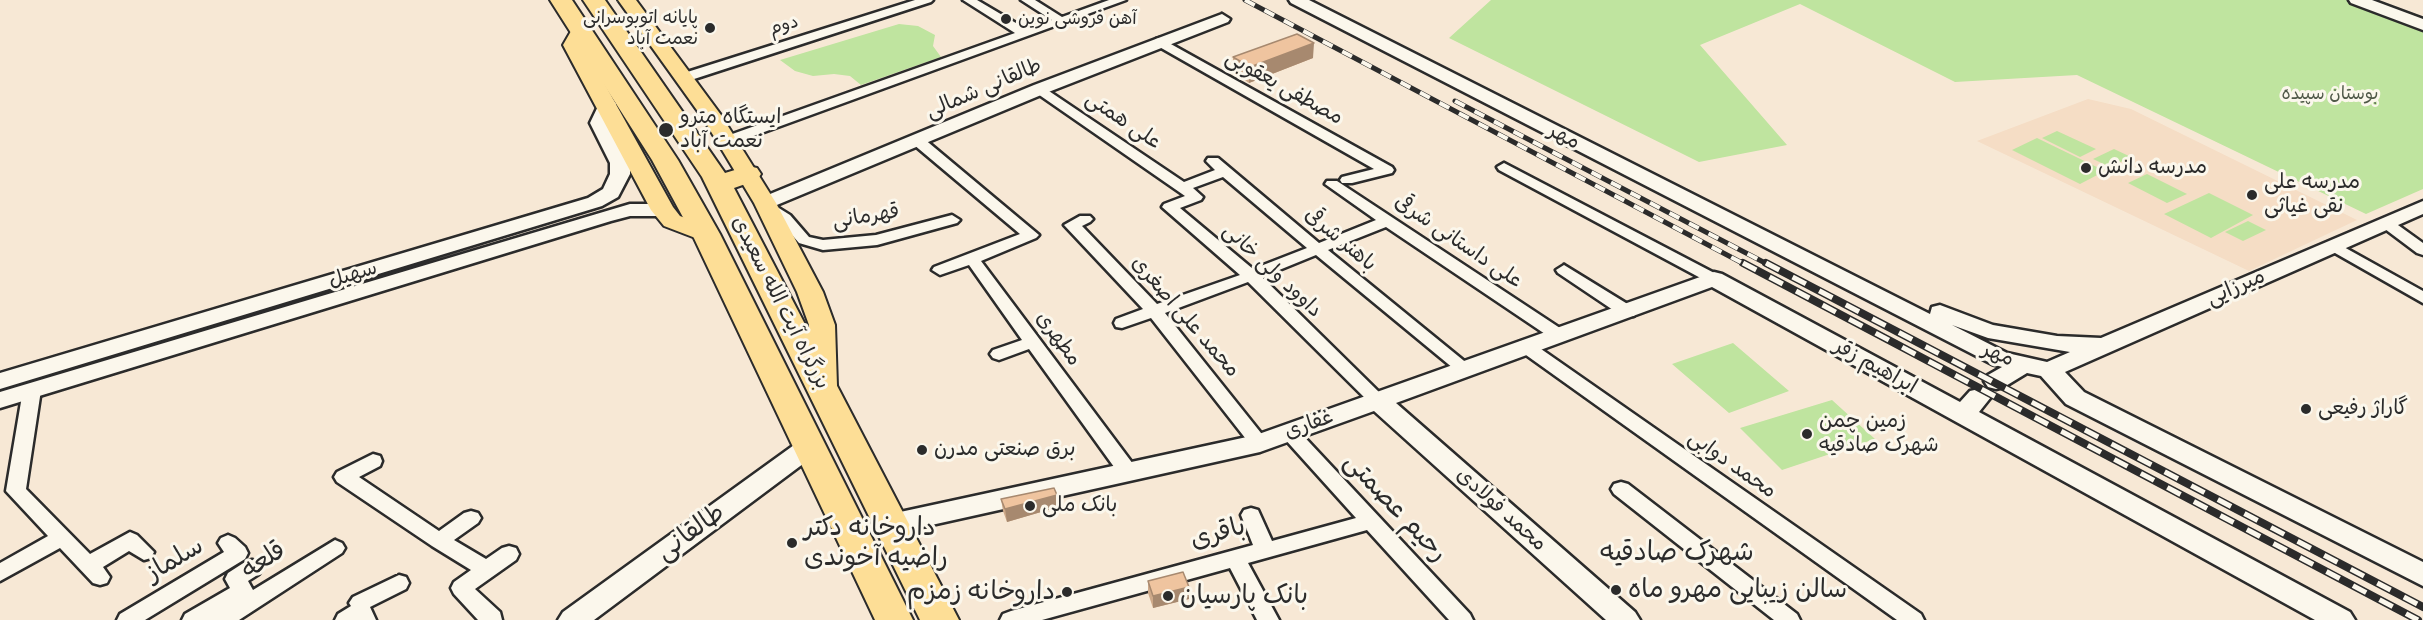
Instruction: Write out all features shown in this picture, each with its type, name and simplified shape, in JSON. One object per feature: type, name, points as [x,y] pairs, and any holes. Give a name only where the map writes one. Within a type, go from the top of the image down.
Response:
[{"type":"highway","name":"بزرگراه آیت الله سعیدی","points":[[561,0],[665,160],[706,234],[894,620]]},
{"type":"highway","name":"بزرگراه آیت الله سعیدی","points":[[594,0],[719,184],[940,620]]},
{"type":"highway","points":[[719,184],[748,174]]},
{"type":"main road","points":[[627,0],[686,77],[729,140],[765,203],[810,292],[822,326],[823,386]]},
{"type":"main road","points":[[581,30],[573,45],[663,210],[672,220],[706,234]]},
{"type":"street","name":"دوم","points":[[686,77],[927,0]]},
{"type":"street","points":[[969,0],[1025,34]]},
{"type":"street","points":[[1027,0],[1061,21]]},
{"type":"street","points":[[1086,0],[1099,8]]},
{"type":"street","points":[[729,140],[1120,0]]},
{"type":"street","name":"مهر","points":[[1297,0],[2000,359],[2023,364]]},
{"type":"street","name":"مهر","points":[[1318,0],[1940,312],[2011,350],[2023,364]]},
{"type":"street","points":[[2357,0],[2423,25]]},
{"type":"street","points":[[2379,0],[2423,17]]},
{"type":"street","name":"طالقانی شمالی","points":[[765,203],[1040,89],[1222,19]]},
{"type":"street","name":"مصطفی یعقوبی","points":[[1160,42],[1388,170],[1339,182]]},
{"type":"street","name":"علی همتی","points":[[1040,89],[1183,187]]},
{"type":"street","name":"سهیل","points":[[0,400],[600,209],[620,174],[620,163],[599,123],[607,104]]},
{"type":"street","points":[[918,141],[1031,235],[940,270]]},
{"type":"street","name":"باهنر شرقی","points":[[1183,187],[1220,166],[1316,248],[1465,369]]},
{"type":"street","name":"ابراهیم زقر","points":[[1504,167],[1714,279],[1979,398],[2340,620]]},
{"type":"street","name":"علی داستانی شرقی","points":[[1339,182],[1387,221],[1560,336]]},
{"type":"street","name":"داوود ولی خانی","points":[[1183,187],[1196,197],[1169,207],[1251,276],[1377,400]]},
{"type":"street","name":"قهرمانی","points":[[765,203],[785,218],[804,240],[823,245],[877,240],[952,220]]},
{"type":"street","name":"میرزایی","points":[[2049,370],[2423,207]]},
{"type":"street","name":"سهیل","points":[[0,381],[600,209],[663,210]]},
{"type":"street","points":[[1122,323],[1251,276],[1387,221]]},
{"type":"street","name":"محمد علی اصغری","points":[[1078,222],[1154,311],[1260,442]]},
{"type":"street","points":[[2386,223],[2423,250]]},
{"type":"street","points":[[2333,246],[2423,298]]},
{"type":"street","name":"مطهری","points":[[972,259],[1129,473]]},
{"type":"street","points":[[1564,270],[1628,312]]},
{"type":"street","name":"غفاری","points":[[891,524],[1129,473],[1260,442],[1525,346],[1628,312],[1714,279]]},
{"type":"street","points":[[1940,312],[1988,331],[2013,336],[2057,344],[2106,345]]},
{"type":"street","points":[[999,354],[1032,342]]},
{"type":"street","name":"محمد دوابی","points":[[1525,346],[1913,620]]},
{"type":"street","points":[[1979,398],[2023,364],[2049,370],[2075,398],[2423,575]]},
{"type":"street","points":[[32,390],[16,491],[63,537],[93,571],[130,540],[144,552]]},
{"type":"street","name":"محمد فولادی","points":[[1377,400],[1625,620]]},
{"type":"street","name":"رحیم عصمتی","points":[[1289,432],[1462,620]]},
{"type":"street","name":"طالقانی","points":[[573,620],[810,446]]},
{"type":"street","points":[[374,461],[344,477],[440,541],[487,569]]},
{"type":"street","points":[[1621,489],[1789,620]]},
{"type":"street","points":[[1251,515],[1265,549]]},
{"type":"street","points":[[440,541],[471,518]]},
{"type":"street","name":"باقری","points":[[1011,620],[1371,521]]},
{"type":"street","points":[[0,573],[63,537]]},
{"type":"street","name":"سلماز","points":[[128,620],[238,553],[228,543]]},
{"type":"street","name":"قلعه","points":[[225,613],[334,548]]},
{"type":"street","points":[[489,620],[492,618],[461,588],[509,554]]},
{"type":"street","points":[[1235,558],[1268,620]]},
{"type":"street","points":[[193,620],[225,613],[243,590],[235,579],[252,568]]},
{"type":"street","points":[[358,613],[399,583]]},
{"type":"shaded area","points":[[2088,99],[2131,109],[2357,220],[2249,271],[1977,141]]},
{"type":"green space","name":"بوستان سپیده","points":[[1491,0],[2351,0],[2423,28],[2423,189],[2366,214],[2077,75],[1955,82],[1800,4],[1700,45],[1787,145],[1699,162],[1449,38]]},
{"type":"green space","points":[[899,24],[918,26],[935,35],[933,46],[941,57],[861,85],[850,76],[834,74],[813,76],[795,71],[780,60]]},
{"type":"green space","points":[[2057,131],[2096,149],[2080,157],[2042,138]]},
{"type":"green space","points":[[2037,138],[2105,171],[2080,184],[2012,150]]},
{"type":"green space","points":[[2114,149],[2131,157],[2110,167],[2093,159]]},
{"type":"green space","points":[[2147,174],[2187,194],[2167,203],[2128,183]]},
{"type":"green space","points":[[2209,193],[2253,215],[2211,238],[2164,214]]},
{"type":"green space","points":[[2248,221],[2266,230],[2243,241],[2225,232]]},
{"type":"green space","points":[[1733,343],[1789,391],[1729,413],[1672,364]]},
{"type":"green space","name":"زمین چمن شهرک صادقیه","points":[[1832,400],[1875,439],[1782,470],[1740,428]]},
{"type":"building","points":[[1297,34],[1314,43],[1250,67],[1233,57]]},
{"type":"building","points":[[1054,488],[1057,495],[1005,509],[1001,499]]},
{"type":"building","points":[[1183,572],[1189,587],[1153,596],[1148,581]]},
{"type":"railway","points":[[1245,0],[1746,265]]},
{"type":"railway","points":[[1455,101],[1769,265]]},
{"type":"railway","points":[[1743,263],[2418,620]]},
{"type":"railway","points":[[1766,263],[2423,607]]},
{"type":"place","name":"آهن فروشی نوین","points":[[1006,19]]},
{"type":"place","name":"پایانه اتوبوسرانی نعمت آباد","points":[[710,28]]},
{"type":"place","name":"ایستگاه مترو نعمت آباد","points":[[666,130]]},
{"type":"place","name":"مدرسه دانش","points":[[2086,168]]},
{"type":"place","name":"مدرسه علی نقی غیاثی","points":[[2252,195]]},
{"type":"place","name":"گاراژ رفیعی","points":[[2306,409]]},
{"type":"place","name":"زمین چمن شهرک صادقیه","points":[[1807,434]]},
{"type":"place","name":"برق صنعتی مدرن","points":[[922,450]]},
{"type":"place","name":"بانک ملی","points":[[1030,506]]},
{"type":"place","name":"داروخانه دکتر راضیه آخوندی","points":[[792,543]]},
{"type":"place","name":"سالن زیبایی مهرو ماه","points":[[1616,590]]},
{"type":"place","name":"داروخانه زمزم","points":[[1067,592]]},
{"type":"place","name":"بانک پارسیان","points":[[1168,596]]},
{"type":"district","name":"شهرک صادقیه","points":[[1677,553]]}]
